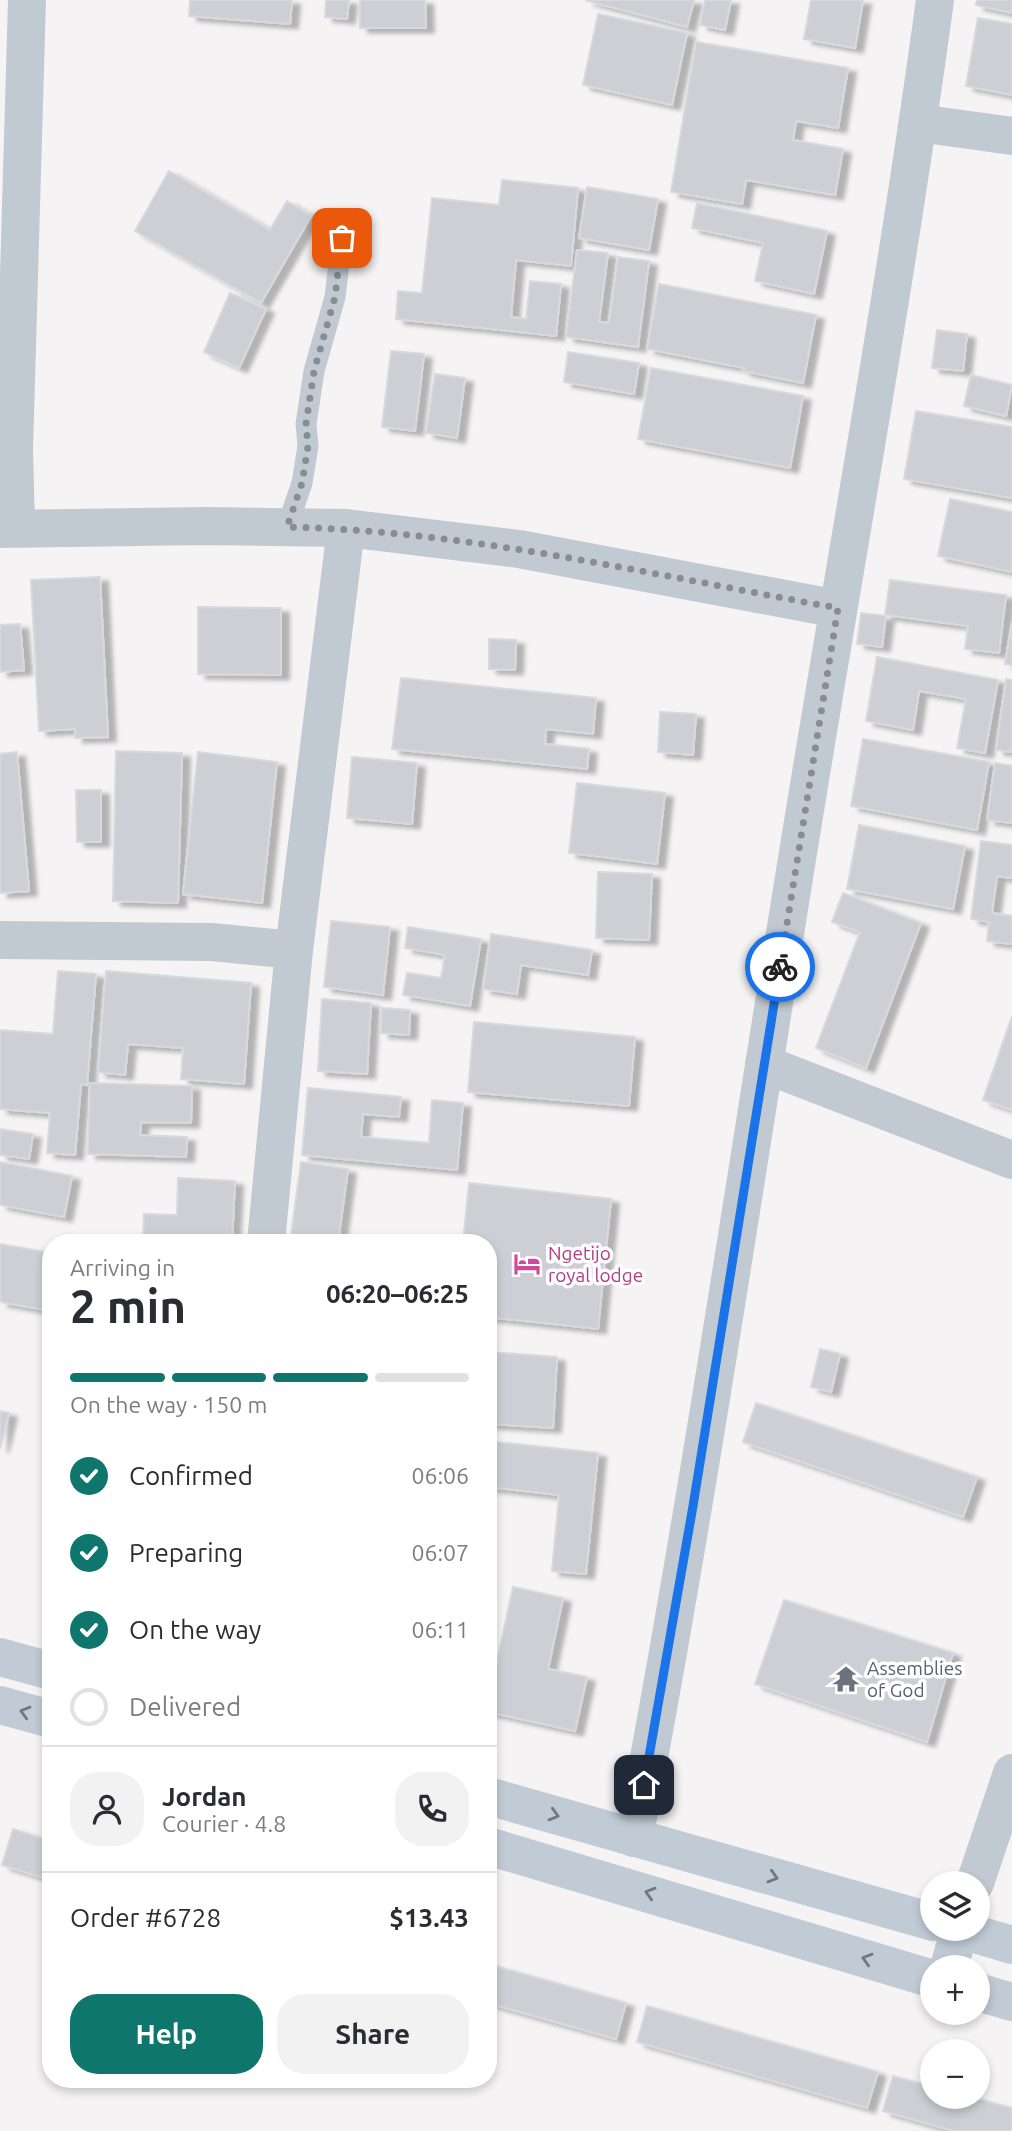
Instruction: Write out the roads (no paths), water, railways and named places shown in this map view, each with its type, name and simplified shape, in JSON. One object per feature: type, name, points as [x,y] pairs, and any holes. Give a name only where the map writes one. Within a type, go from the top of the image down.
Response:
[{"type":"main road","points":[[0,1657],[42,1669]]},
{"type":"main road","points":[[0,1705],[42,1717]]},
{"type":"main road","points":[[497,1799],[920,1918]]},
{"type":"main road","points":[[497,1849],[920,1975]]},
{"type":"main road","points":[[990,1938],[1012,1945]]},
{"type":"main road","points":[[990,1996],[1012,2002]]},
{"type":"street","points":[[27,0],[14,449],[8,528],[346,528],[519,549],[838,608]]},
{"type":"street","points":[[634,1838],[664,1679],[918,123],[935,0]]},
{"type":"street","points":[[918,123],[1012,136]]},
{"type":"street","points":[[267,1234],[294,950],[346,528]]},
{"type":"street","points":[[0,940],[212,942],[294,950]]},
{"type":"street","points":[[764,1064],[1012,1160]]},
{"type":"street","points":[[979,1871],[1012,1773]]},
{"type":"lane","points":[[287,527],[302,483],[308,446],[306,424],[314,371],[335,297],[342,238]]},
{"type":"place","name":"Ngetijo royal lodge","points":[[527,1264]]},
{"type":"place","name":"Assemblies of God","points":[[846,1679]]}]
